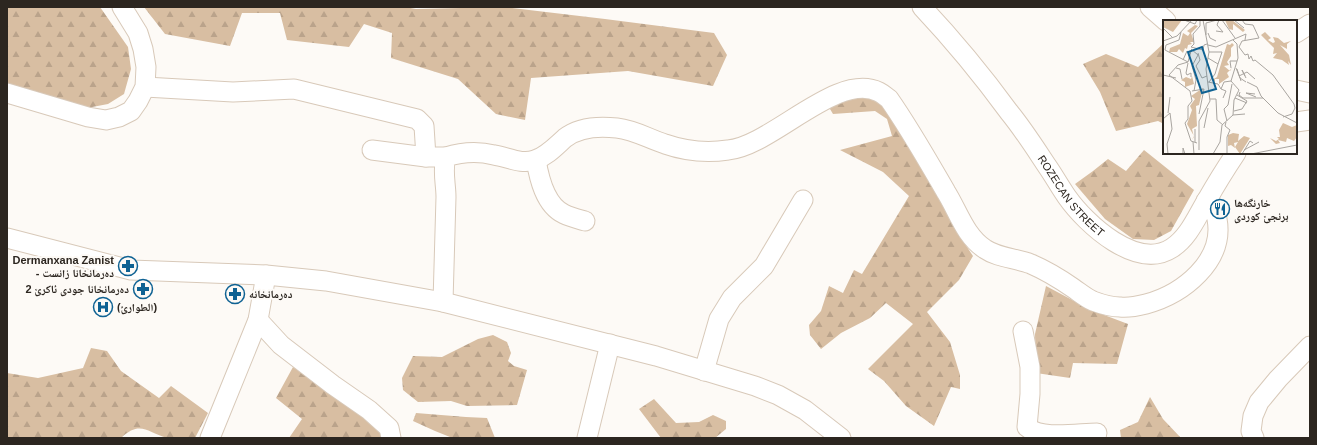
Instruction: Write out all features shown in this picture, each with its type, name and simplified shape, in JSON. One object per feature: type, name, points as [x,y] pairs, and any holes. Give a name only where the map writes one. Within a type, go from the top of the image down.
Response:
[{"type":"street","points":[[7,93],[88,117],[106,120],[120,117],[131,111],[145,87],[146,67],[143,48],[138,33],[122,7]]},
{"type":"street","name":"ROZECAN STREET","points":[[922,7],[950,38],[1010,112],[1067,198],[1100,232],[1132,252],[1160,254],[1172,249],[1182,240],[1235,154]]},
{"type":"street","points":[[1150,7],[1165,20]]},
{"type":"street","points":[[1297,32],[1310,24]]},
{"type":"street","points":[[145,87],[233,92],[294,89],[417,119],[424,126],[426,157]]},
{"type":"street","points":[[372,150],[426,157],[446,157],[472,152],[495,155],[511,160],[536,160],[579,130],[594,127],[634,131],[664,144],[682,149],[697,151],[729,150],[744,146],[763,137],[833,96],[851,90],[868,89],[879,92],[889,100],[947,194],[963,224],[978,243],[986,250],[1030,264],[1046,271],[1092,301],[1121,308],[1138,306],[1156,301],[1174,292],[1190,282],[1206,265],[1215,248],[1218,235],[1217,218],[1206,201]]},
{"type":"street","points":[[1297,90],[1310,93]]},
{"type":"street","points":[[1297,122],[1310,120]]},
{"type":"street","points":[[443,302],[446,194],[444,164],[446,157]]},
{"type":"street","points":[[536,160],[539,177],[554,206],[563,214],[584,221]]},
{"type":"street","points":[[704,371],[719,319],[732,298],[764,266],[803,200]]},
{"type":"street","points":[[7,238],[131,270],[266,275],[326,281],[443,302],[656,356],[755,386],[778,395],[806,410],[841,438]]},
{"type":"street","points":[[210,438],[258,320],[266,275]]},
{"type":"street","points":[[258,320],[281,346],[369,410],[389,428],[391,438]]},
{"type":"street","points":[[1023,331],[1030,367],[1030,394],[1027,427],[1031,430],[1051,436],[1097,432]]},
{"type":"street","points":[[588,438],[610,344]]},
{"type":"street","points":[[1254,438],[1251,430],[1253,416],[1259,402],[1278,379],[1310,346]]},
{"type":"green space","points":[[7,7],[100,7],[128,47],[131,69],[124,94],[108,104],[87,108],[60,101],[7,83]]},
{"type":"green space","points":[[144,7],[405,7],[416,9],[504,7],[714,33],[727,55],[713,86],[628,71],[531,78],[525,120],[496,114],[458,79],[391,58],[392,33],[364,24],[349,47],[287,40],[280,13],[242,13],[230,46],[165,34]]},
{"type":"green space","points":[[1163,44],[1163,124],[1158,121],[1116,131],[1100,92],[1083,64],[1106,54],[1138,67]]},
{"type":"green space","points":[[871,96],[883,103],[937,193],[955,229],[973,256],[959,280],[927,312],[950,342],[960,375],[960,389],[951,387],[934,426],[906,406],[884,381],[868,369],[913,324],[886,303],[870,318],[841,333],[821,349],[810,335],[809,325],[821,311],[829,286],[843,293],[854,270],[862,274],[909,196],[883,172],[840,150],[892,136],[887,119],[875,111],[833,114],[827,104]]},
{"type":"green space","points":[[1144,150],[1194,190],[1171,231],[1154,240],[1133,239],[1105,219],[1075,184],[1108,159],[1126,171]]},
{"type":"green space","points":[[1046,286],[1091,310],[1128,324],[1117,364],[1073,363],[1070,378],[1036,373],[1035,334]]},
{"type":"green space","points":[[493,335],[507,342],[511,353],[508,361],[514,366],[527,370],[517,405],[467,406],[451,401],[418,402],[403,390],[402,378],[413,356],[442,357],[478,339]]},
{"type":"green space","points":[[91,348],[107,351],[121,371],[159,398],[171,386],[208,413],[195,438],[170,439],[144,429],[139,429],[133,430],[121,438],[7,438],[7,373],[38,378],[83,368]]},
{"type":"green space","points":[[293,367],[383,432],[383,438],[289,438],[302,419],[276,398]]},
{"type":"green space","points":[[1150,397],[1163,419],[1181,438],[1121,438],[1120,430],[1138,422]]},
{"type":"green space","points":[[654,399],[676,423],[699,422],[713,415],[726,421],[726,429],[715,438],[661,438],[639,409]]},
{"type":"green space","points":[[416,413],[487,418],[495,438],[450,438],[413,421]]},
{"type":"place","name":"خارنگەها برنجێ کوردی","points":[[1220,209]]},
{"type":"place","name":"Dermanxana Zanist - ده‌رمانخانا زانست","points":[[128,266]]},
{"type":"place","name":"دەرمانخانا جودی ئاکرێ 2","points":[[143,289]]},
{"type":"place","name":"دەرمانخانە","points":[[235,294]]},
{"type":"place","name":"(الطوارئ)","points":[[103,307]]}]
